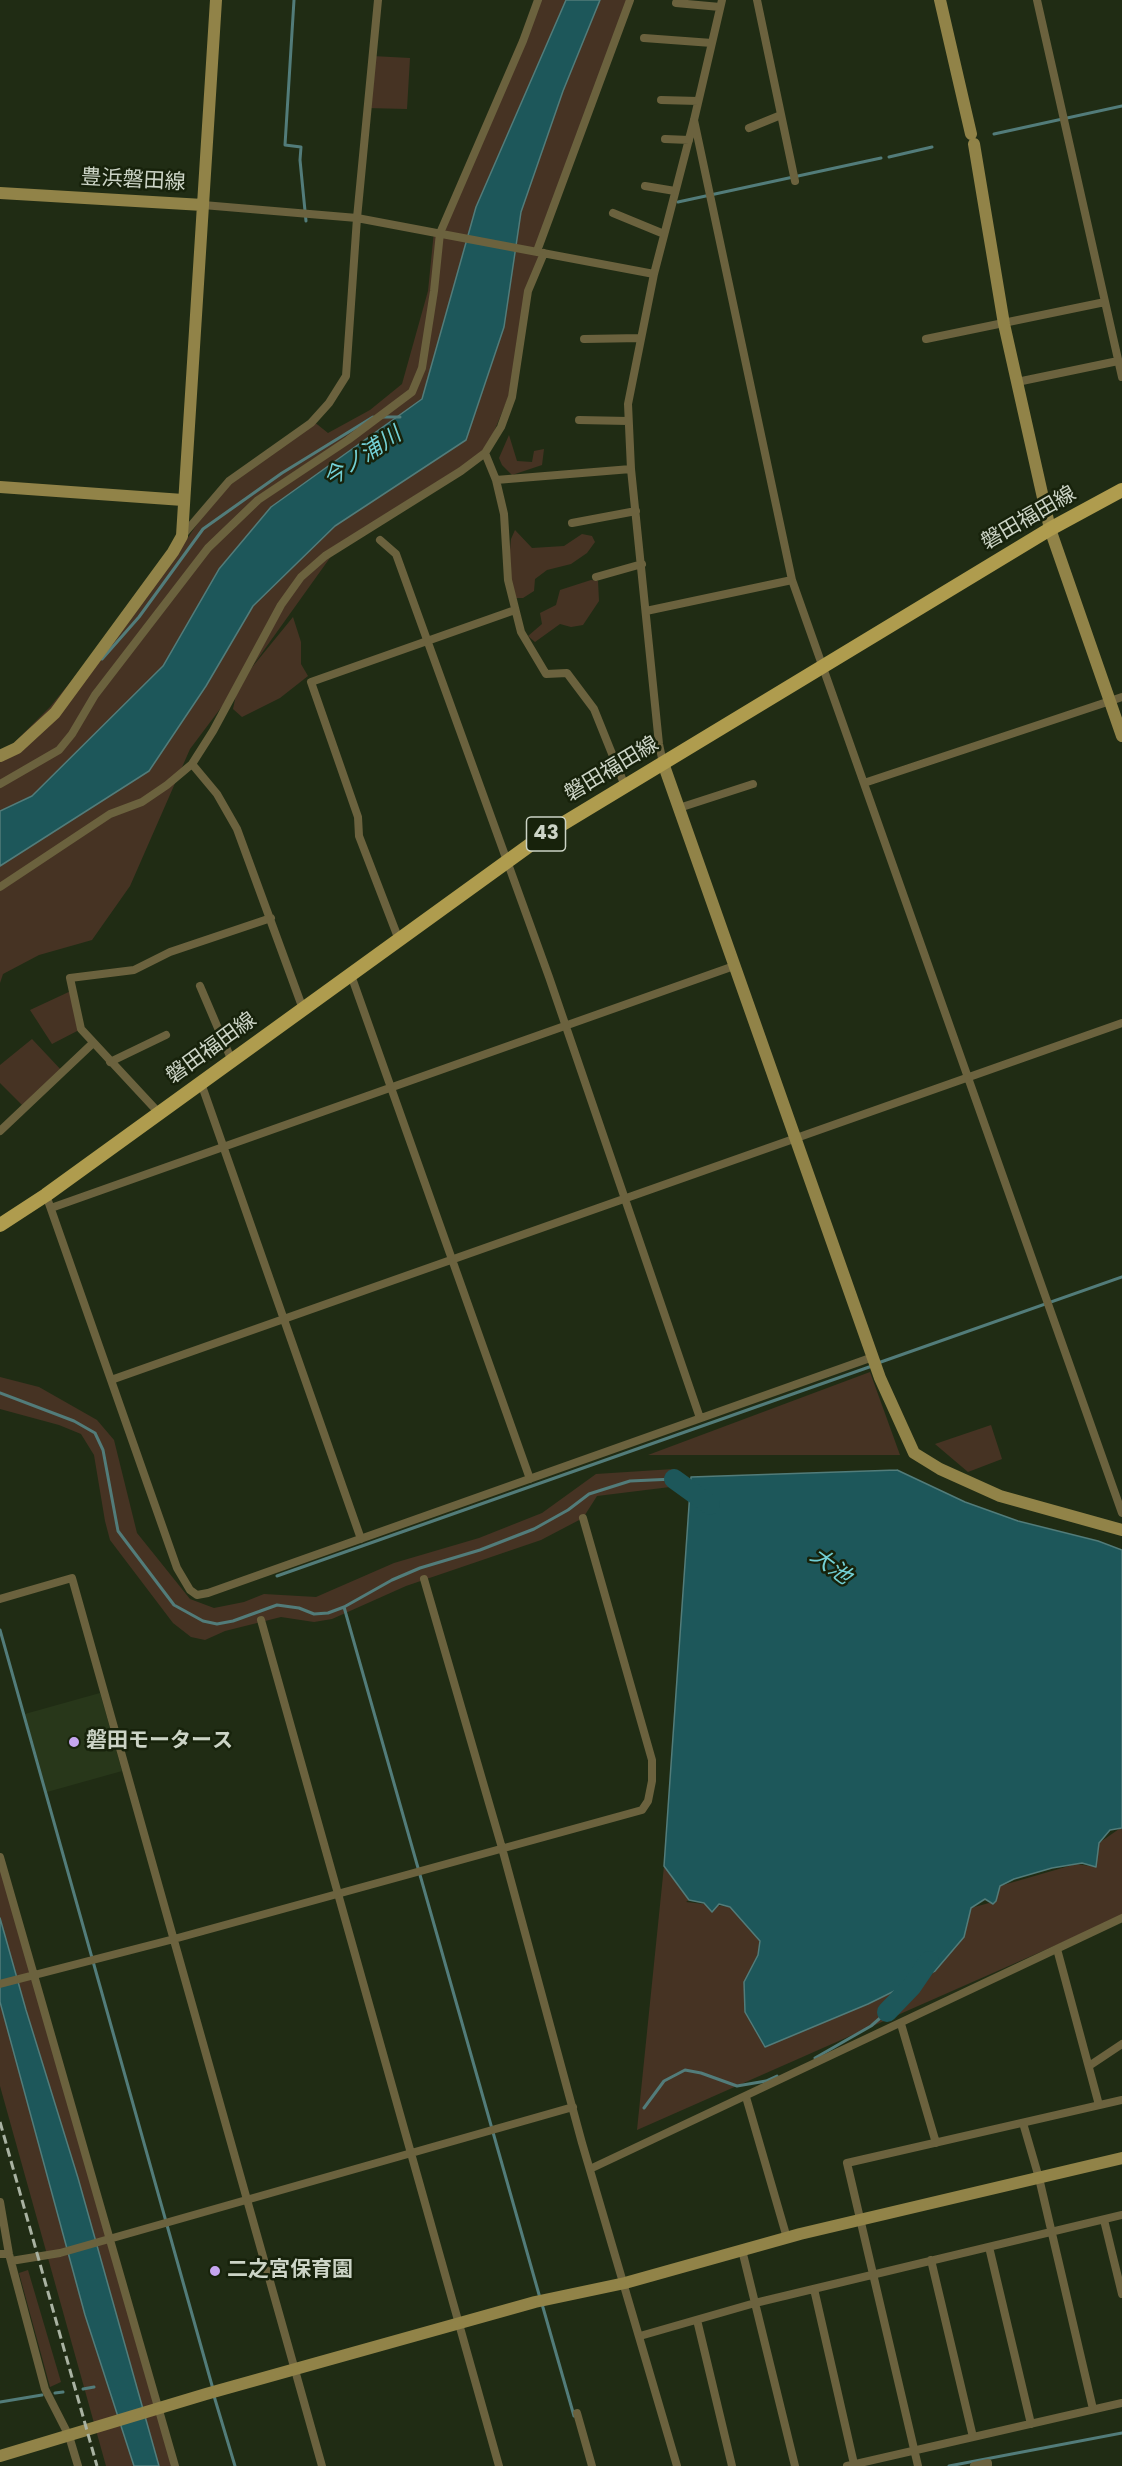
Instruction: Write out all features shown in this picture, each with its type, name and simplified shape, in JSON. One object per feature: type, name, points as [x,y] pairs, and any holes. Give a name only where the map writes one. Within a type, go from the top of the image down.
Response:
[{"type":"main road","name":"磐田福田線","points":[[0,1225],[48,1202],[159,1113],[542,837],[1050,529],[1122,490]]},
{"type":"street","name":"豊浜磐田線","points":[[0,193],[203,205],[216,0]]},
{"type":"street","points":[[0,756],[16,748],[55,713],[167,561],[182,536],[229,481],[311,423],[329,403],[346,376],[357,218],[378,0]]},
{"type":"street","points":[[0,784],[59,750],[72,734],[95,695],[208,548],[258,500],[348,440],[412,392],[422,368],[440,233],[523,41],[538,0]]},
{"type":"street","points":[[0,887],[110,814],[141,802],[157,792],[192,764],[219,722],[281,605],[301,576],[324,556],[461,471],[485,453],[501,427],[512,397],[528,291],[538,251],[630,0]]},
{"type":"street","points":[[757,0],[794,177]]},
{"type":"street","points":[[940,0],[972,139],[1004,324],[1050,529],[1116,699],[1122,736]]},
{"type":"street","points":[[1037,0],[1122,377]]},
{"type":"street","points":[[676,3],[721,3],[694,120],[654,273],[628,404],[631,469],[659,744],[663,763],[873,1357],[914,1454],[940,1469],[1000,1496],[1122,1530]]},
{"type":"street","points":[[644,38],[712,43]]},
{"type":"street","points":[[661,100],[698,101]]},
{"type":"street","points":[[749,128],[781,115]]},
{"type":"street","points":[[694,120],[792,580],[1122,1513]]},
{"type":"street","points":[[665,139],[688,140]]},
{"type":"street","points":[[645,186],[675,191]]},
{"type":"street","points":[[182,536],[203,205],[357,218],[654,273]]},
{"type":"street","points":[[613,213],[664,234]]},
{"type":"street","points":[[926,339],[1105,302]]},
{"type":"street","points":[[584,339],[641,338]]},
{"type":"street","points":[[1017,382],[1118,361]]},
{"type":"street","points":[[579,420],[628,421]]},
{"type":"street","points":[[485,453],[496,480],[504,514],[508,580],[521,632],[546,674],[567,673],[594,709],[625,786]]},
{"type":"street","points":[[496,480],[631,469]]},
{"type":"street","points":[[0,487],[183,500]]},
{"type":"street","points":[[572,523],[636,511]]},
{"type":"street","points":[[380,540],[396,554],[566,1027],[700,1418]]},
{"type":"street","points":[[596,577],[642,564]]},
{"type":"street","points":[[646,611],[792,580]]},
{"type":"street","points":[[399,940],[359,836],[358,817],[311,682],[515,610]]},
{"type":"street","points":[[864,783],[1116,699]]},
{"type":"street","points":[[192,764],[217,794],[237,829],[303,1009]]},
{"type":"street","points":[[679,808],[753,784]]},
{"type":"street","points":[[159,1113],[81,1029],[70,978],[134,970],[170,952],[271,918]]},
{"type":"street","points":[[734,966],[222,1149],[48,1202],[177,1568],[190,1590],[197,1595],[208,1593],[873,1357]]},
{"type":"street","points":[[351,975],[530,1479]]},
{"type":"street","points":[[200,986],[232,1061]]},
{"type":"street","points":[[111,1380],[1122,1023]]},
{"type":"street","points":[[110,1062],[166,1035]]},
{"type":"street","points":[[0,1131],[93,1043]]},
{"type":"street","points":[[201,1083],[222,1149],[361,1539]]},
{"type":"street","points":[[0,1984],[174,1939],[642,1810],[648,1801],[652,1781],[652,1760],[583,1518]]},
{"type":"street","points":[[0,1599],[72,1578],[322,2466]]},
{"type":"street","points":[[424,1579],[677,2466]]},
{"type":"street","points":[[261,1620],[499,2466]]},
{"type":"street","points":[[0,1857],[31,1975],[154,2409],[176,2466]]},
{"type":"street","points":[[591,2169],[1122,1918]]},
{"type":"street","points":[[1057,1949],[1099,2105]]},
{"type":"street","points":[[901,2024],[936,2143]]},
{"type":"street","points":[[1089,2066],[1122,2044]]},
{"type":"street","points":[[746,2097],[787,2238]]},
{"type":"street","points":[[918,2466],[847,2163],[1122,2100]]},
{"type":"street","points":[[7,2256],[60,2253],[573,2107]]},
{"type":"street","points":[[1023,2123],[1039,2178],[1093,2409]]},
{"type":"street","points":[[0,2456],[108,2425],[154,2409],[540,2301],[625,2283],[787,2238],[1122,2158]]},
{"type":"street","points":[[0,2202],[7,2256],[45,2389],[69,2436],[78,2466]]},
{"type":"street","points":[[640,2336],[872,2274],[1122,2216]]},
{"type":"street","points":[[1104,2220],[1122,2294]]},
{"type":"street","points":[[989,2247],[1031,2424]]},
{"type":"street","points":[[742,2250],[795,2466]]},
{"type":"street","points":[[931,2260],[973,2437]]},
{"type":"street","points":[[814,2289],[850,2465],[1122,2403]]},
{"type":"street","points":[[697,2320],[732,2466]]},
{"type":"street","points":[[577,2412],[592,2466]]},
{"type":"street","points":[[974,2466],[988,2463],[988,2466]]},
{"type":"shaded area","points":[[539,0],[630,0],[549,219],[528,296],[519,372],[485,453],[337,548],[249,671],[293,617],[301,642],[301,664],[308,676],[280,698],[242,717],[233,709],[238,685],[190,749],[130,886],[92,940],[39,955],[3,974],[0,983],[0,757],[50,707],[187,539],[217,495],[313,421],[328,433],[370,410],[402,384],[428,291],[434,231],[440,233]]},
{"type":"shaded area","points":[[372,56],[410,58],[407,109],[367,108]]},
{"type":"shaded area","points":[[509,435],[517,461],[532,462],[534,451],[544,449],[542,465],[512,475],[502,465],[499,458]]},
{"type":"shaded area","points":[[515,530],[532,548],[564,546],[582,534],[592,536],[595,542],[587,553],[571,564],[547,570],[535,579],[534,591],[523,598],[512,598],[508,571],[511,539]]},
{"type":"shaded area","points":[[591,580],[598,581],[599,601],[583,625],[571,627],[560,624],[535,642],[528,636],[542,624],[540,613],[556,605],[560,590]]},
{"type":"shaded area","points":[[73,990],[81,1029],[52,1044],[30,1010]]},
{"type":"shaded area","points":[[32,1039],[63,1072],[25,1108],[0,1083],[0,1065]]},
{"type":"shaded area","points":[[870,1372],[900,1455],[648,1455]]},
{"type":"shaded area","points":[[0,1377],[39,1387],[97,1420],[114,1440],[137,1533],[190,1599],[214,1608],[244,1602],[264,1594],[316,1597],[394,1563],[479,1538],[542,1513],[596,1474],[674,1469],[670,1487],[597,1496],[583,1518],[541,1540],[406,1586],[332,1619],[314,1622],[281,1617],[225,1631],[205,1640],[191,1637],[173,1623],[110,1540],[94,1455],[81,1434],[59,1425],[0,1409]]},
{"type":"shaded area","points":[[991,1425],[1002,1459],[968,1472],[935,1444]]},
{"type":"shaded area","name":"磐田モータース","points":[[100,1693],[122,1771],[47,1792],[25,1714]]},
{"type":"shaded area","points":[[1122,1829],[1122,1916],[637,2130],[664,1866],[689,1900],[686,1902],[731,1907],[760,1941],[758,1955],[744,1982],[745,2012],[766,2047],[964,1937],[971,1908],[996,1901],[1000,1886],[1076,1864],[1096,1867],[1099,1843]]},
{"type":"shaded area","points":[[0,1857],[175,2466],[106,2466],[0,2086]]},
{"type":"shaded area","points":[[28,2270],[61,2382],[50,2387],[19,2273]]},
{"type":"water","name":"今ノ浦川","points":[[566,0],[600,0],[563,91],[521,212],[504,327],[466,440],[335,526],[253,606],[206,686],[149,771],[0,866],[0,811],[32,796],[163,666],[219,569],[271,507],[422,399],[476,207]]},
{"type":"water","points":[[897,1470],[965,1502],[1018,1521],[1098,1541],[1122,1550],[1122,1828],[1110,1830],[1099,1843],[1096,1867],[1082,1863],[1052,1868],[1014,1879],[1000,1886],[993,1904],[985,1899],[971,1908],[964,1937],[935,1971],[868,2004],[765,2047],[745,2012],[744,1982],[758,1955],[760,1941],[730,1907],[719,1904],[712,1912],[704,1903],[689,1900],[664,1866],[691,1477]]},
{"type":"water","points":[[0,1918],[78,2178],[159,2466],[134,2466],[85,2315],[0,2002]]},
{"type":"waterway","points":[[294,0],[285,145],[301,147],[300,160],[306,221]]},
{"type":"waterway","points":[[994,134],[1122,106]]},
{"type":"waterway","points":[[889,157],[932,147]]},
{"type":"waterway","points":[[678,202],[881,158]]},
{"type":"waterway","points":[[102,659],[139,617],[203,529],[282,473],[373,417]]},
{"type":"waterway","name":"今ノ浦川","points":[[382,417],[400,417]]},
{"type":"waterway","points":[[878,1363],[1122,1277]]},
{"type":"waterway","points":[[277,1576],[872,1366]]},
{"type":"waterway","points":[[0,1393],[74,1421],[95,1433],[103,1450],[118,1531],[174,1605],[203,1621],[217,1624],[233,1621],[277,1605],[299,1608],[314,1614],[328,1613],[420,1568],[480,1550],[534,1529],[568,1510],[589,1494],[630,1481],[674,1479]]},
{"type":"waterway","name":"大池","points":[[674,1479],[710,1505]]},
{"type":"waterway","points":[[344,1607],[540,2298]]},
{"type":"waterway","points":[[0,1630],[213,2389]]},
{"type":"waterway","name":"大池","points":[[887,2012],[912,1986],[929,1961]]},
{"type":"waterway","points":[[815,2058],[871,2026],[887,2012]]},
{"type":"waterway","points":[[644,2108],[664,2081],[685,2070],[701,2073],[737,2086],[766,2081],[777,2076]]},
{"type":"waterway","points":[[542,2304],[574,2416]]},
{"type":"waterway","points":[[83,2389],[94,2387]]},
{"type":"waterway","points":[[55,2393],[63,2392]]},
{"type":"waterway","points":[[0,2402],[42,2395]]},
{"type":"waterway","points":[[214,2396],[235,2466]]},
{"type":"waterway","points":[[949,2466],[1122,2433]]},
{"type":"railway","points":[[0,2122],[97,2466]]},
{"type":"place","name":"磐田モータース","points":[[74,1742]]},
{"type":"place","name":"二之宮保育園","points":[[215,2271]]}]
